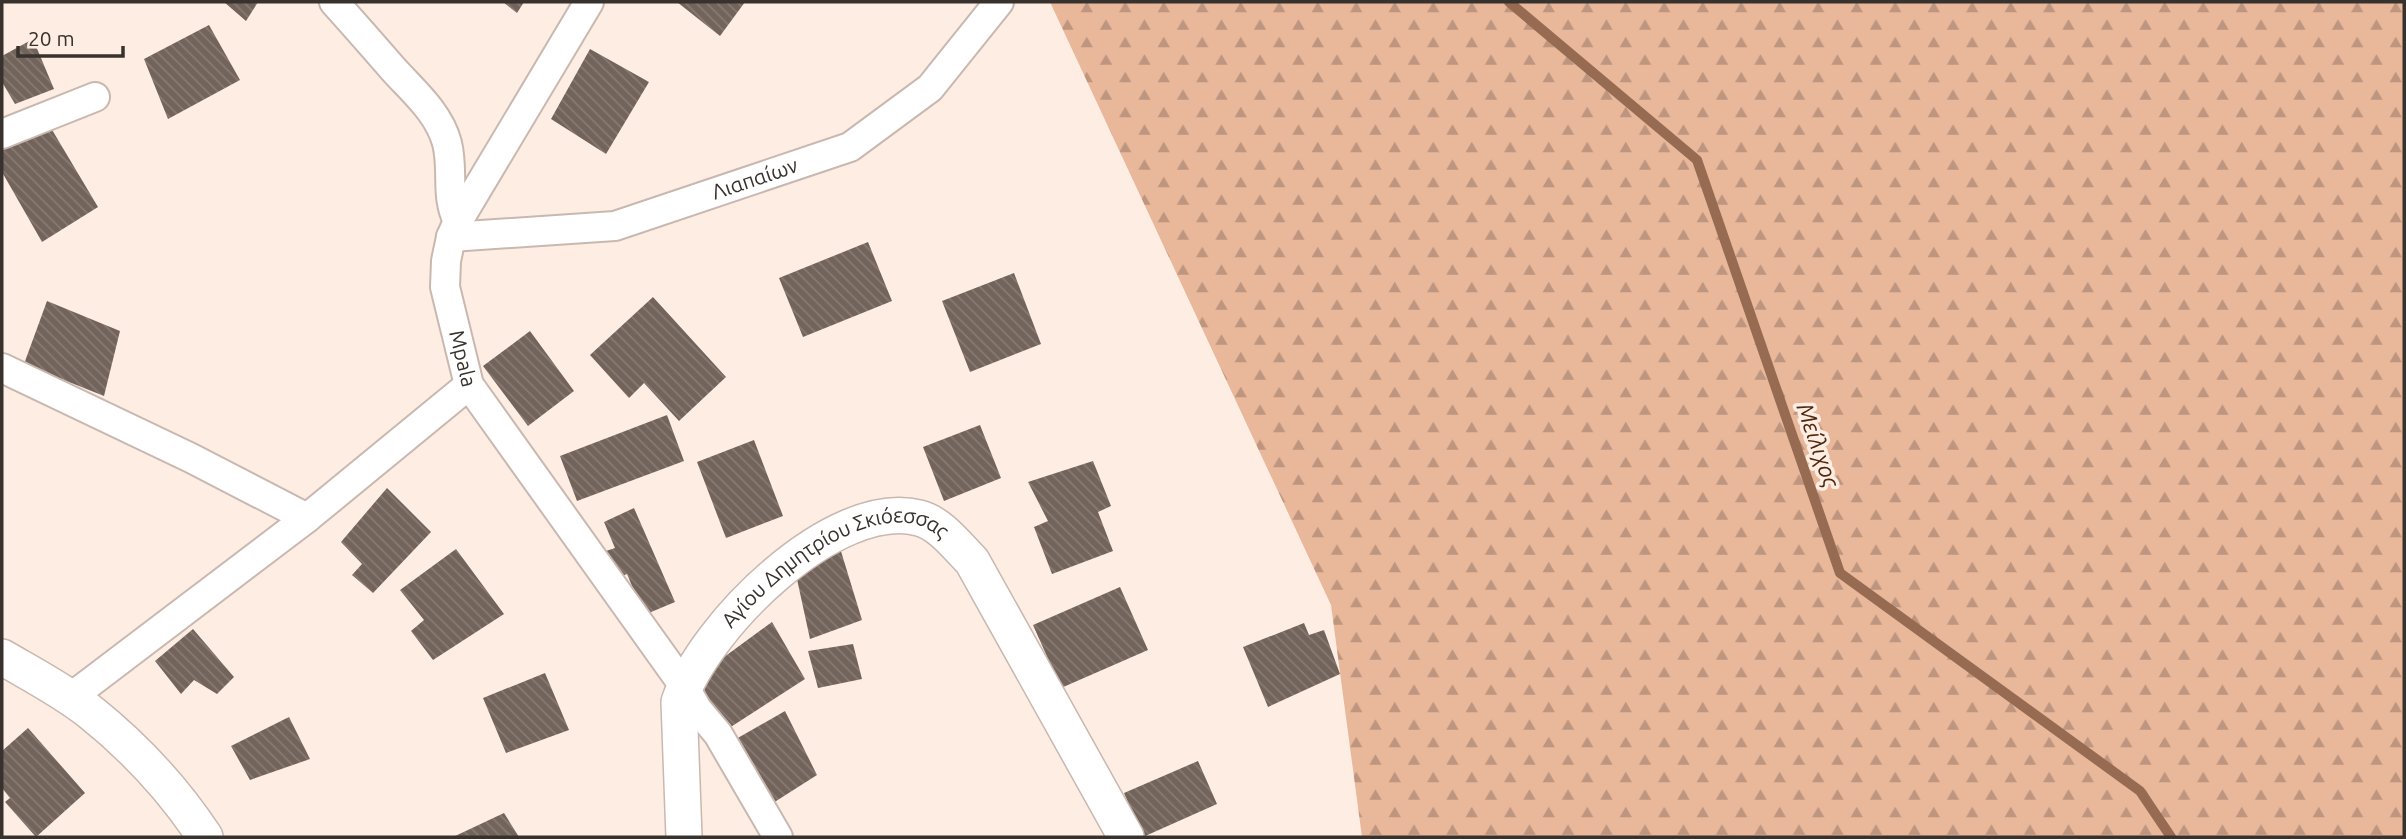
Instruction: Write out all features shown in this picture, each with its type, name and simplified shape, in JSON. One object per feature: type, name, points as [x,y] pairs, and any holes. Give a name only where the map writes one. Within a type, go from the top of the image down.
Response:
[{"type":"street","points":[[334,2],[435,115],[447,143],[451,176],[449,194],[454,229]]},
{"type":"street","name":"Mpala","points":[[589,2],[454,229],[445,287],[469,385],[684,686],[697,709],[718,734],[779,837]]},
{"type":"street","name":"Λιαπαίων","points":[[454,229],[615,226],[850,147],[930,88],[999,2]]},
{"type":"street","points":[[2,134],[95,97]]},
{"type":"street","points":[[2,368],[191,458],[307,518]]},
{"type":"street","points":[[69,698],[307,518],[469,385]]},
{"type":"street","name":"Αγίου Δημητρίου Σκιόεσσας","points":[[684,837],[679,709],[684,686],[700,657],[743,602],[791,562],[827,538],[870,519],[896,515],[921,518],[948,536],[972,561],[1126,837]]},
{"type":"street","points":[[2,657],[69,698],[115,734],[147,765],[191,816],[205,837]]},
{"type":"green space","points":[[1050,2],[2404,2],[2404,837],[1362,837],[1331,605]]},
{"type":"building","points":[[224,2],[258,2],[246,21]]},
{"type":"building","points":[[503,2],[524,2],[517,13]]},
{"type":"building","points":[[677,2],[745,2],[720,36]]},
{"type":"building","points":[[209,25],[240,80],[168,119],[144,59]]},
{"type":"building","points":[[33,39],[54,89],[15,104],[2,82],[2,56]]},
{"type":"building","points":[[590,49],[649,82],[606,154],[551,119]]},
{"type":"building","points":[[45,118],[98,207],[42,242],[2,172],[2,142]]},
{"type":"building","points":[[868,242],[892,301],[803,337],[779,278]]},
{"type":"building","points":[[1014,273],[1041,344],[970,372],[942,301]]},
{"type":"building","points":[[653,297],[726,377],[679,421],[644,383],[629,398],[590,355]]},
{"type":"building","points":[[47,301],[120,331],[104,396],[24,364]]},
{"type":"building","points":[[530,331],[574,391],[528,426],[483,366]]},
{"type":"building","points":[[667,415],[684,461],[577,501],[560,456]]},
{"type":"building","points":[[980,425],[1001,478],[944,501],[923,447]]},
{"type":"building","points":[[754,440],[783,516],[726,538],[697,462]]},
{"type":"building","points":[[1093,461],[1111,506],[1098,512],[1113,551],[1052,574],[1034,527],[1048,521],[1028,482]]},
{"type":"building","points":[[387,488],[431,532],[373,593],[352,575],[362,564],[341,542]]},
{"type":"building","points":[[634,508],[675,602],[644,615],[627,574],[617,578],[606,551],[615,548],[604,522]]},
{"type":"building","points":[[840,548],[862,620],[810,639],[795,570]]},
{"type":"building","points":[[456,549],[504,614],[433,660],[411,631],[424,620],[400,590]]},
{"type":"building","points":[[1120,587],[1148,650],[1061,688],[1033,625]]},
{"type":"building","points":[[772,622],[805,679],[723,732],[690,682]]},
{"type":"building","points":[[1304,623],[1309,635],[1324,630],[1340,674],[1268,707],[1243,647]]},
{"type":"building","points":[[193,629],[234,677],[217,694],[194,680],[181,694],[155,661]]},
{"type":"building","points":[[853,644],[862,679],[818,688],[808,651]]},
{"type":"building","points":[[545,673],[569,730],[506,753],[483,698]]},
{"type":"building","points":[[785,711],[817,775],[762,810],[729,743]]},
{"type":"building","points":[[289,717],[310,759],[250,780],[231,746]]},
{"type":"building","points":[[28,728],[85,793],[36,837],[5,802],[10,798],[2,788],[2,751]]},
{"type":"building","points":[[1198,761],[1217,804],[1143,837],[1124,793]]},
{"type":"building","points":[[504,813],[519,837],[453,837]]},
{"type":"waterway","name":"Μείλιχος","points":[[1509,2],[1697,160],[1840,573],[2140,791],[2171,837]]}]
